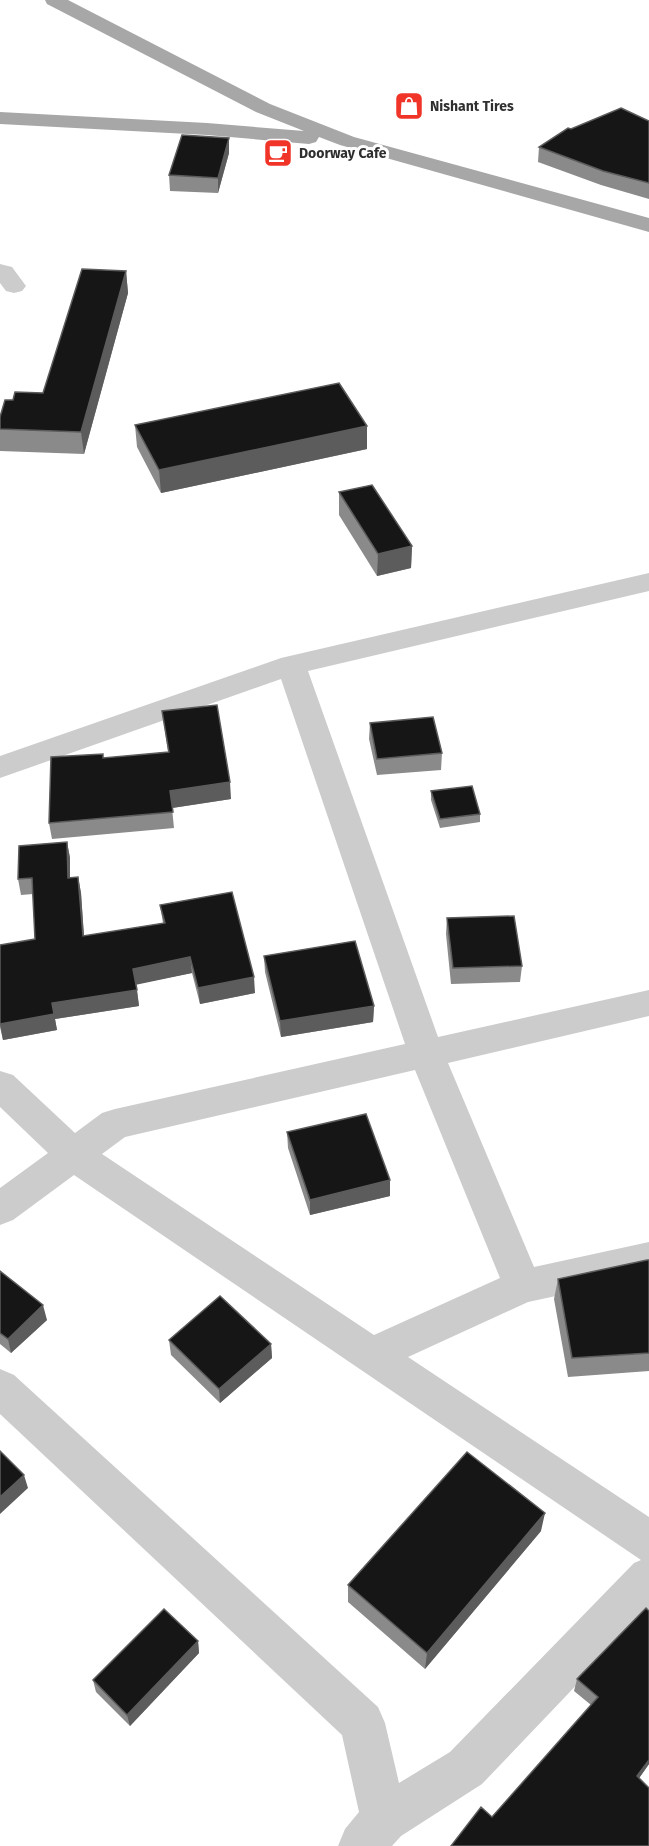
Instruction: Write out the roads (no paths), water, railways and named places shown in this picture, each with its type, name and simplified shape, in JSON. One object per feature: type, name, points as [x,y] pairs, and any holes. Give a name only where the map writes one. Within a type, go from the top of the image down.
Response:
[{"type":"main road","points":[[54,0],[263,108],[347,141],[649,225]]},
{"type":"main road","points":[[0,118],[207,129],[347,141]]},
{"type":"street","points":[[0,767],[291,665],[649,582]]},
{"type":"street","points":[[291,665],[426,1053],[523,1286]]},
{"type":"street","points":[[0,1209],[115,1124],[649,1003]]},
{"type":"street","points":[[0,1084],[74,1155],[649,1542]]},
{"type":"street","points":[[372,1355],[523,1286],[649,1259]]},
{"type":"street","points":[[0,1388],[362,1723],[373,1833],[466,1768],[649,1578]]},
{"type":"place","name":"Nishant Tires","points":[[409,106]]},
{"type":"place","name":"Doorway Cafe","points":[[278,153]]}]
